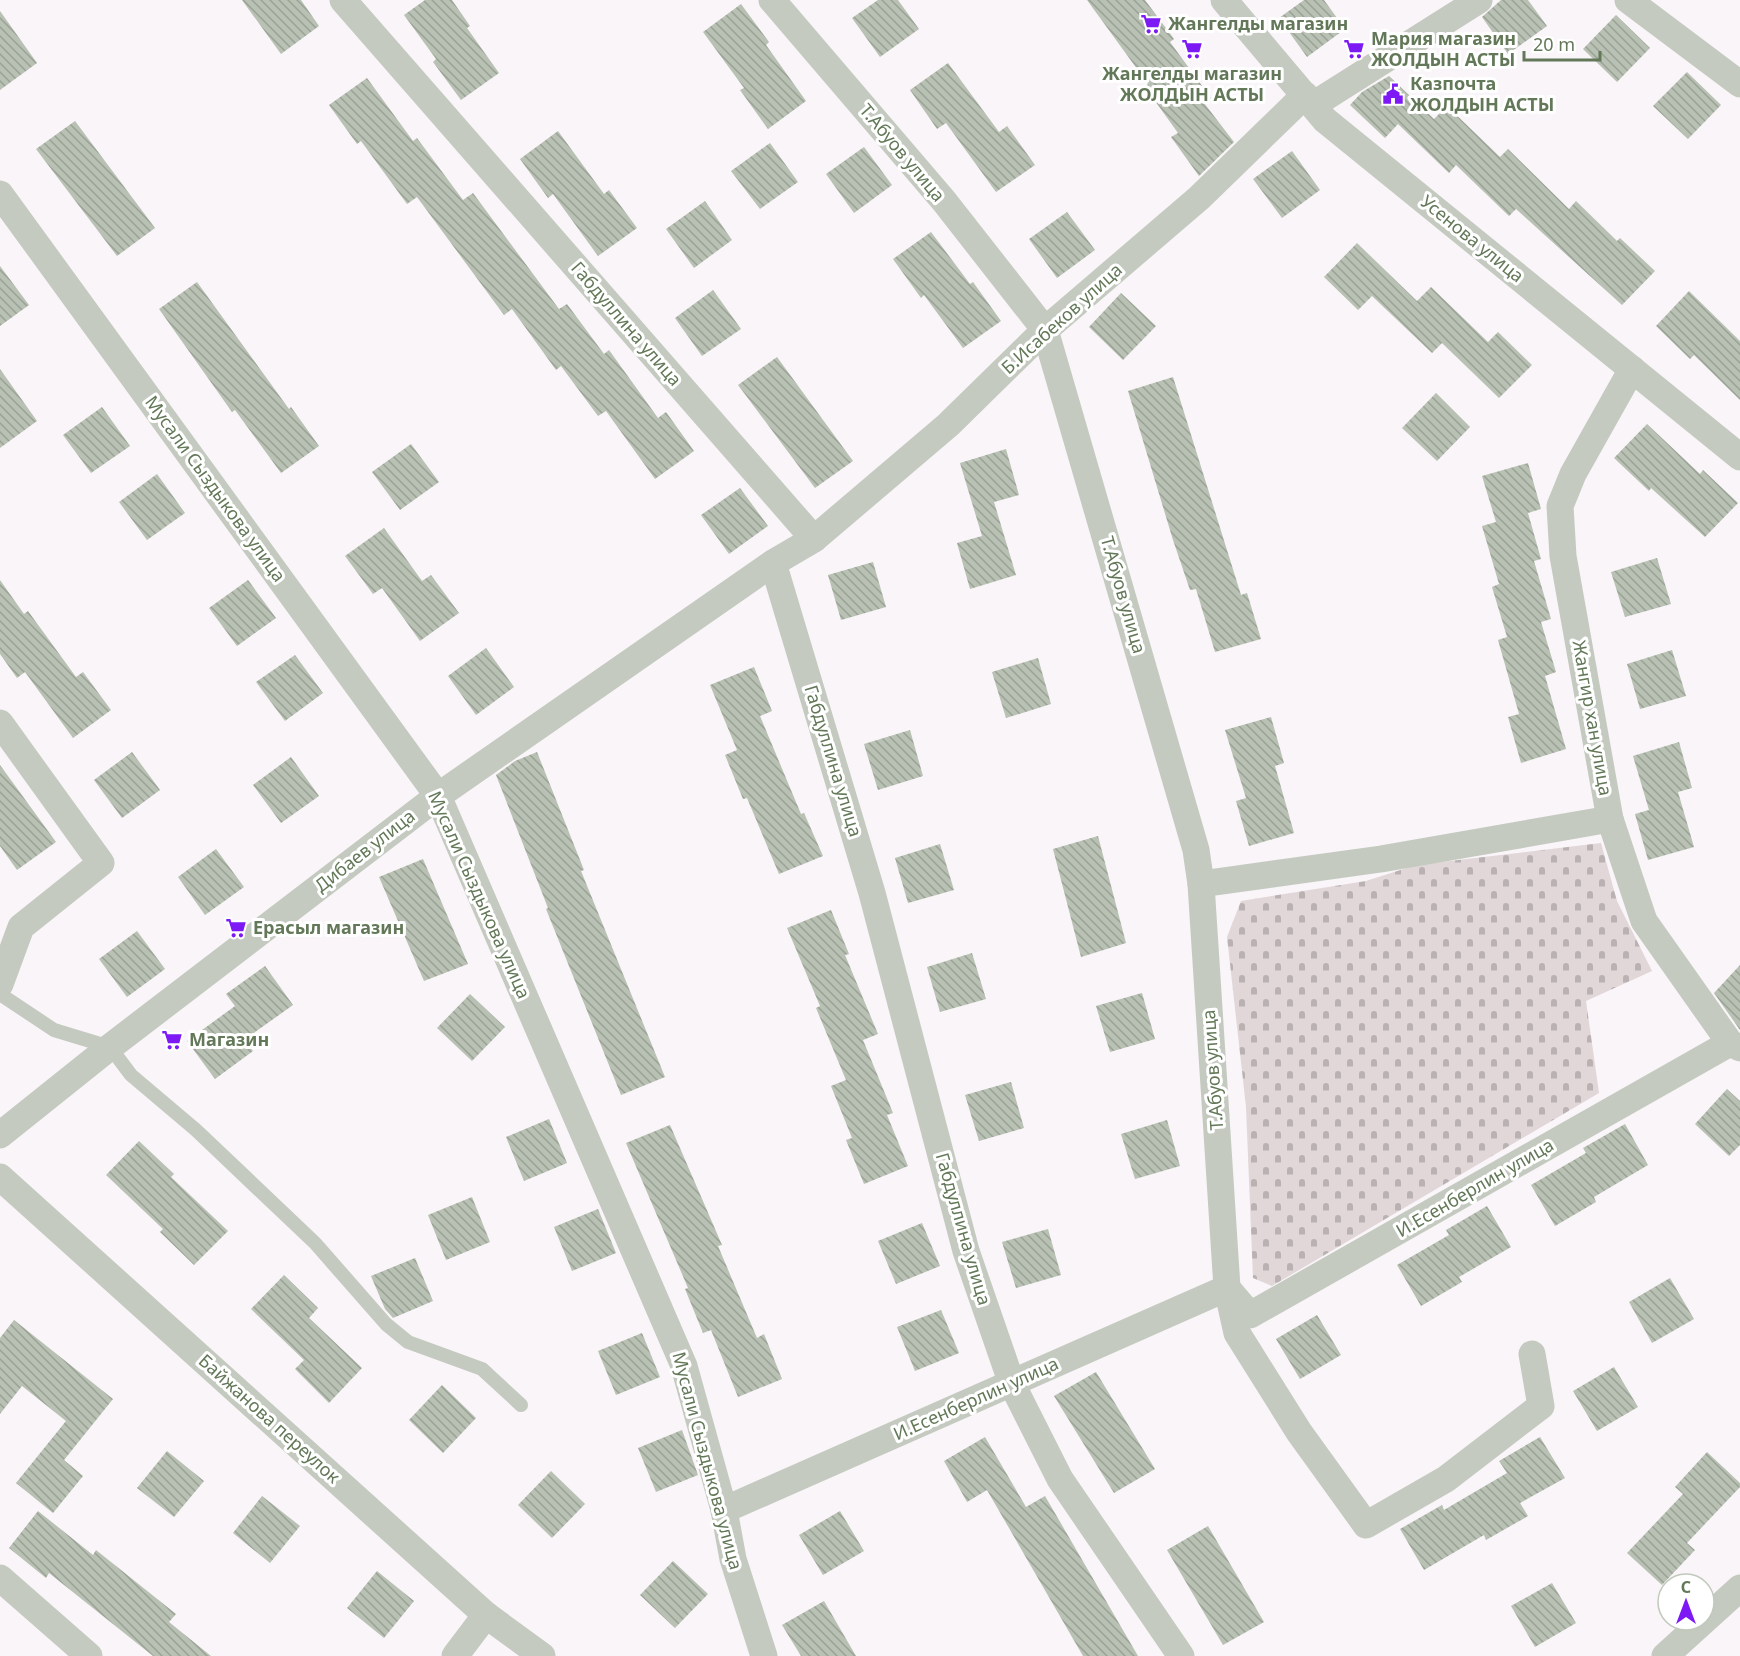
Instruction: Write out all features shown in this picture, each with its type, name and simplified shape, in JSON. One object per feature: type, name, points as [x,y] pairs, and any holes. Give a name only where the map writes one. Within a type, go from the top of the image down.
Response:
[{"type":"street","name":"Габдуллина улица","points":[[343,0],[814,539]]},
{"type":"street","name":"Т.Абуов улица","points":[[772,0],[944,201],[1045,330],[1196,850],[1201,884],[1227,1288]]},
{"type":"street","name":"Усенова улица","points":[[1224,0],[1325,120],[1740,457]]},
{"type":"street","name":"Б.Исабеков улица","points":[[814,539],[948,425],[1045,330],[1309,100],[1479,0]]},
{"type":"street","points":[[1628,0],[1740,84]]},
{"type":"street","name":"Мусали Сыздыкова улица","points":[[0,194],[438,796],[684,1366],[724,1510],[733,1558],[764,1656]]},
{"type":"street","name":"Жангир хан улица","points":[[1632,369],[1573,474],[1560,506],[1563,556],[1610,819],[1644,921],[1735,1045]]},
{"type":"street","points":[[773,563],[814,539]]},
{"type":"street","name":"Габдуллина улица","points":[[773,563],[872,893],[966,1251],[1012,1384],[1060,1479],[1182,1656]]},
{"type":"street","name":"Дибаев улица","points":[[0,1136],[110,1047],[438,796],[773,563]]},
{"type":"street","points":[[0,723],[100,863],[21,927],[0,984]]},
{"type":"street","points":[[1201,884],[1381,859],[1610,819]]},
{"type":"street","name":"И.Есенберлин улица","points":[[724,1510],[1227,1288],[1250,1315],[1735,1045]]},
{"type":"street","name":"Байжанова переулок","points":[[0,1177],[486,1615],[535,1654]]},
{"type":"street","points":[[1227,1288],[1237,1333],[1299,1432],[1366,1525],[1446,1479],[1541,1406],[1532,1354]]},
{"type":"street","points":[[0,1578],[89,1656]]},
{"type":"street","points":[[1665,1656],[1740,1588]]},
{"type":"street","points":[[455,1656],[486,1615]]},
{"type":"lane","points":[[0,994],[54,1030],[110,1047],[131,1075],[196,1130],[315,1243],[386,1324],[408,1342],[482,1369],[521,1405]]},
{"type":"green space","points":[[1601,843],[1617,901],[1652,971],[1586,1001],[1599,1093],[1272,1286],[1253,1278],[1246,1107],[1227,937],[1241,901],[1366,881],[1416,865]]},
{"type":"building","points":[[242,0],[301,0],[319,26],[281,54]]},
{"type":"building","points":[[425,0],[452,0],[470,26],[467,28],[499,73],[461,100],[433,62],[436,59],[404,15]]},
{"type":"building","points":[[878,0],[898,0],[919,29],[880,57],[852,18]]},
{"type":"building","points":[[1087,0],[1145,0],[1174,39],[1170,42],[1211,98],[1204,103],[1234,142],[1199,176],[1171,137],[1178,133],[1145,87],[1148,84]]},
{"type":"building","points":[[1304,0],[1324,0],[1345,29],[1307,57],[1279,18]]},
{"type":"building","points":[[1501,0],[1528,0],[1547,26],[1508,54],[1482,17]]},
{"type":"building","points":[[741,4],[769,42],[766,45],[806,101],[768,129],[740,90],[744,88],[703,32]]},
{"type":"building","points":[[0,11],[37,63],[0,90]]},
{"type":"building","points":[[1616,15],[1650,48],[1617,82],[1583,49]]},
{"type":"building","points":[[948,63],[999,132],[1007,126],[1035,165],[996,192],[946,123],[937,129],[910,90]]},
{"type":"building","points":[[1687,72],[1721,105],[1688,139],[1653,106]]},
{"type":"building","points":[[1389,76],[1434,119],[1447,106],[1500,157],[1508,149],[1569,209],[1576,201],[1617,241],[1620,238],[1655,271],[1622,305],[1516,209],[1509,216],[1456,165],[1449,173],[1398,124],[1385,138],[1350,105],[1362,92]]},
{"type":"building","points":[[367,78],[413,141],[417,138],[463,200],[473,193],[559,309],[567,304],[604,354],[609,350],[658,418],[666,412],[694,451],[655,479],[606,411],[598,416],[561,366],[556,370],[512,309],[504,315],[417,197],[407,204],[361,141],[357,144],[329,105]]},
{"type":"building","points":[[75,121],[155,228],[117,256],[36,149]]},
{"type":"building","points":[[558,131],[604,194],[609,190],[637,228],[598,256],[553,194],[548,198],[520,159]]},
{"type":"building","points":[[770,143],[798,182],[760,209],[731,171]]},
{"type":"building","points":[[864,147],[892,185],[854,213],[826,174]]},
{"type":"building","points":[[1292,151],[1320,190],[1282,218],[1253,179]]},
{"type":"building","points":[[705,201],[732,240],[694,268],[666,229]]},
{"type":"building","points":[[1067,212],[1095,250],[1057,278],[1029,239]]},
{"type":"building","points":[[931,232],[970,284],[973,282],[1001,321],[963,348],[924,295],[921,298],[893,259]]},
{"type":"building","points":[[1357,243],[1417,301],[1431,287],[1488,342],[1498,332],[1532,365],[1499,398],[1442,343],[1432,353],[1372,296],[1358,310],[1324,277]]},
{"type":"building","points":[[0,266],[29,305],[0,326]]},
{"type":"building","points":[[197,282],[289,409],[291,407],[319,446],[281,473],[235,410],[232,412],[159,309]]},
{"type":"building","points":[[713,290],[741,329],[702,356],[675,318]]},
{"type":"building","points":[[1689,291],[1740,341],[1740,400],[1694,355],[1690,359],[1656,326]]},
{"type":"building","points":[[1121,293],[1156,326],[1123,360],[1089,327]]},
{"type":"building","points":[[777,357],[853,461],[815,488],[738,385]]},
{"type":"building","points":[[0,369],[37,421],[0,448]]},
{"type":"building","points":[[1173,377],[1241,595],[1247,593],[1261,639],[1215,652],[1196,589],[1190,590],[1173,540],[1128,391]]},
{"type":"building","points":[[1436,393],[1470,427],[1437,461],[1402,428]]},
{"type":"building","points":[[102,407],[130,446],[91,473],[63,435]]},
{"type":"building","points":[[1647,424],[1700,474],[1703,470],[1738,503],[1705,537],[1651,488],[1649,491],[1614,458]]},
{"type":"building","points":[[411,444],[439,482],[400,510],[372,472]]},
{"type":"building","points":[[1006,449],[1019,495],[994,502],[1016,575],[970,589],[957,543],[982,536],[960,463]]},
{"type":"building","points":[[1528,463],[1541,509],[1528,513],[1541,559],[1534,561],[1551,619],[1541,622],[1556,672],[1545,676],[1566,749],[1521,763],[1508,717],[1519,714],[1498,640],[1507,637],[1492,587],[1499,584],[1482,526],[1496,522],[1482,476]]},
{"type":"building","points":[[157,474],[185,513],[147,540],[119,502]]},
{"type":"building","points":[[740,488],[768,526],[729,554],[701,515]]},
{"type":"building","points":[[384,528],[422,581],[431,575],[459,613],[420,641],[382,588],[373,594],[345,556]]},
{"type":"building","points":[[1657,558],[1671,604],[1625,617],[1611,572]]},
{"type":"building","points":[[873,562],[886,607],[841,620],[828,575]]},
{"type":"building","points":[[0,580],[24,614],[28,611],[76,677],[83,672],[111,710],[73,738],[25,672],[17,678],[0,654]]},
{"type":"building","points":[[248,580],[276,618],[237,646],[209,608]]},
{"type":"building","points":[[486,648],[514,687],[476,715],[448,676]]},
{"type":"building","points":[[1672,650],[1686,696],[1640,709],[1627,664]]},
{"type":"building","points":[[295,655],[323,693],[285,721],[256,682]]},
{"type":"building","points":[[1038,658],[1051,704],[1006,718],[992,672]]},
{"type":"building","points":[[754,667],[772,711],[760,716],[801,814],[804,813],[823,856],[779,874],[747,798],[743,799],[725,755],[737,750],[710,685]]},
{"type":"building","points":[[1271,717],[1284,763],[1275,766],[1294,833],[1249,846],[1236,801],[1246,798],[1225,730]]},
{"type":"building","points":[[910,730],[923,776],[878,790],[864,744]]},
{"type":"building","points":[[1679,742],[1692,788],[1678,792],[1694,847],[1648,860],[1635,814],[1649,810],[1633,756]]},
{"type":"building","points":[[132,752],[160,790],[122,818],[94,780]]},
{"type":"building","points":[[537,752],[584,870],[581,871],[665,1077],[621,1095],[546,909],[548,908],[496,775],[515,761]]},
{"type":"building","points":[[291,757],[319,796],[281,823],[253,785]]},
{"type":"building","points":[[0,765],[56,842],[17,870],[0,846]]},
{"type":"building","points":[[1098,836],[1126,943],[1081,957],[1053,849]]},
{"type":"building","points":[[940,844],[954,890],[908,903],[895,858]]},
{"type":"building","points":[[216,849],[244,887],[205,915],[178,877]]},
{"type":"building","points":[[423,859],[468,964],[424,981],[379,877]]},
{"type":"building","points":[[831,910],[849,954],[845,955],[878,1034],[863,1040],[893,1113],[887,1115],[908,1166],[864,1184],[846,1140],[852,1138],[831,1086],[846,1080],[816,1008],[820,1006],[787,928]]},
{"type":"building","points":[[137,931],[165,969],[127,997],[99,959]]},
{"type":"building","points":[[972,953],[986,999],[940,1012],[927,967]]},
{"type":"building","points":[[1740,965],[1740,1030],[1714,993]]},
{"type":"building","points":[[265,966],[293,1005],[244,1040],[253,1051],[215,1079],[187,1041],[235,1006],[226,994]]},
{"type":"building","points":[[1142,993],[1155,1039],[1110,1052],[1096,1006]]},
{"type":"building","points":[[470,994],[505,1027],[472,1061],[437,1028]]},
{"type":"building","points":[[1011,1082],[1024,1128],[979,1141],[965,1095]]},
{"type":"building","points":[[1727,1089],[1740,1101],[1740,1145],[1729,1156],[1695,1124]]},
{"type":"building","points":[[549,1119],[567,1163],[524,1181],[506,1137]]},
{"type":"building","points":[[1167,1120],[1180,1166],[1135,1179],[1121,1134]]},
{"type":"building","points":[[1625,1124],[1648,1165],[1594,1197],[1596,1202],[1555,1226],[1531,1185],[1586,1153],[1583,1148]]},
{"type":"building","points":[[670,1125],[722,1245],[718,1246],[757,1338],[764,1334],[782,1379],[738,1397],[711,1330],[703,1333],[685,1289],[688,1288],[626,1143]]},
{"type":"building","points":[[139,1141],[174,1174],[171,1177],[228,1231],[194,1265],[160,1232],[163,1229],[106,1175]]},
{"type":"building","points":[[472,1197],[490,1242],[446,1260],[428,1215]]},
{"type":"building","points":[[1487,1206],[1511,1247],[1459,1277],[1462,1282],[1421,1306],[1397,1265],[1449,1235],[1446,1230]]},
{"type":"building","points":[[598,1209],[616,1253],[572,1271],[554,1227]]},
{"type":"building","points":[[922,1223],[940,1266],[896,1284],[878,1241]]},
{"type":"building","points":[[1048,1229],[1061,1275],[1016,1288],[1002,1242]]},
{"type":"building","points":[[415,1258],[433,1301],[393,1318],[385,1309],[371,1276]]},
{"type":"building","points":[[284,1275],[318,1308],[309,1318],[362,1368],[329,1403],[295,1369],[304,1360],[251,1309]]},
{"type":"building","points":[[1670,1278],[1694,1319],[1652,1343],[1629,1302]]},
{"type":"building","points":[[941,1310],[959,1353],[915,1371],[897,1327]]},
{"type":"building","points":[[1317,1315],[1341,1355],[1300,1379],[1276,1339]]},
{"type":"building","points":[[14,1320],[113,1399],[64,1460],[83,1476],[53,1513],[16,1483],[66,1421],[22,1386],[0,1414],[0,1338]]},
{"type":"building","points":[[642,1333],[660,1377],[616,1395],[598,1351]]},
{"type":"building","points":[[1614,1367],[1638,1407],[1597,1431],[1573,1391]]},
{"type":"building","points":[[1096,1372],[1155,1469],[1114,1493],[1054,1396]]},
{"type":"building","points":[[442,1385],[476,1418],[443,1453],[409,1420]]},
{"type":"building","points":[[682,1430],[698,1475],[656,1492],[638,1448]]},
{"type":"building","points":[[985,1437],[1026,1507],[1045,1496],[1138,1656],[1083,1656],[987,1490],[967,1502],[944,1461]]},
{"type":"building","points":[[1540,1437],[1565,1478],[1520,1503],[1528,1516],[1486,1540],[1484,1535],[1424,1570],[1400,1529],[1442,1505],[1444,1510],[1507,1473],[1499,1461]]},
{"type":"building","points":[[167,1451],[204,1481],[174,1517],[137,1488]]},
{"type":"building","points":[[1707,1452],[1740,1483],[1740,1487],[1687,1543],[1695,1550],[1674,1572],[1656,1572],[1656,1580],[1627,1553],[1683,1494],[1675,1487]]},
{"type":"building","points":[[551,1471],[585,1504],[552,1538],[518,1505]]},
{"type":"building","points":[[262,1496],[300,1526],[270,1563],[233,1533]]},
{"type":"building","points":[[38,1511],[93,1555],[96,1550],[176,1614],[169,1622],[211,1656],[153,1656],[49,1573],[46,1578],[9,1548]]},
{"type":"building","points":[[840,1511],[864,1551],[823,1575],[799,1535]]},
{"type":"building","points":[[1208,1526],[1264,1622],[1223,1645],[1167,1550]]},
{"type":"building","points":[[673,1561],[708,1594],[675,1628],[640,1595]]},
{"type":"building","points":[[377,1571],[414,1601],[384,1638],[347,1608]]},
{"type":"building","points":[[1552,1583],[1576,1623],[1535,1647],[1511,1606]]},
{"type":"building","points":[[824,1601],[856,1656],[801,1656],[782,1625]]},
{"type":"place","name":"Жангелды магазин","points":[[1151,24]]},
{"type":"place","name":"Жангелды магазин ЖОЛДЫН АСТЫ","points":[[1192,49]]},
{"type":"place","name":"Мария магазин ЖОЛДЫН АСТЫ","points":[[1354,49]]},
{"type":"place","name":"Казпочта ЖОЛДЫН АСТЫ","points":[[1393,94]]},
{"type":"place","name":"Ерасыл магазин","points":[[236,928]]},
{"type":"place","name":"Магазин","points":[[172,1040]]}]
